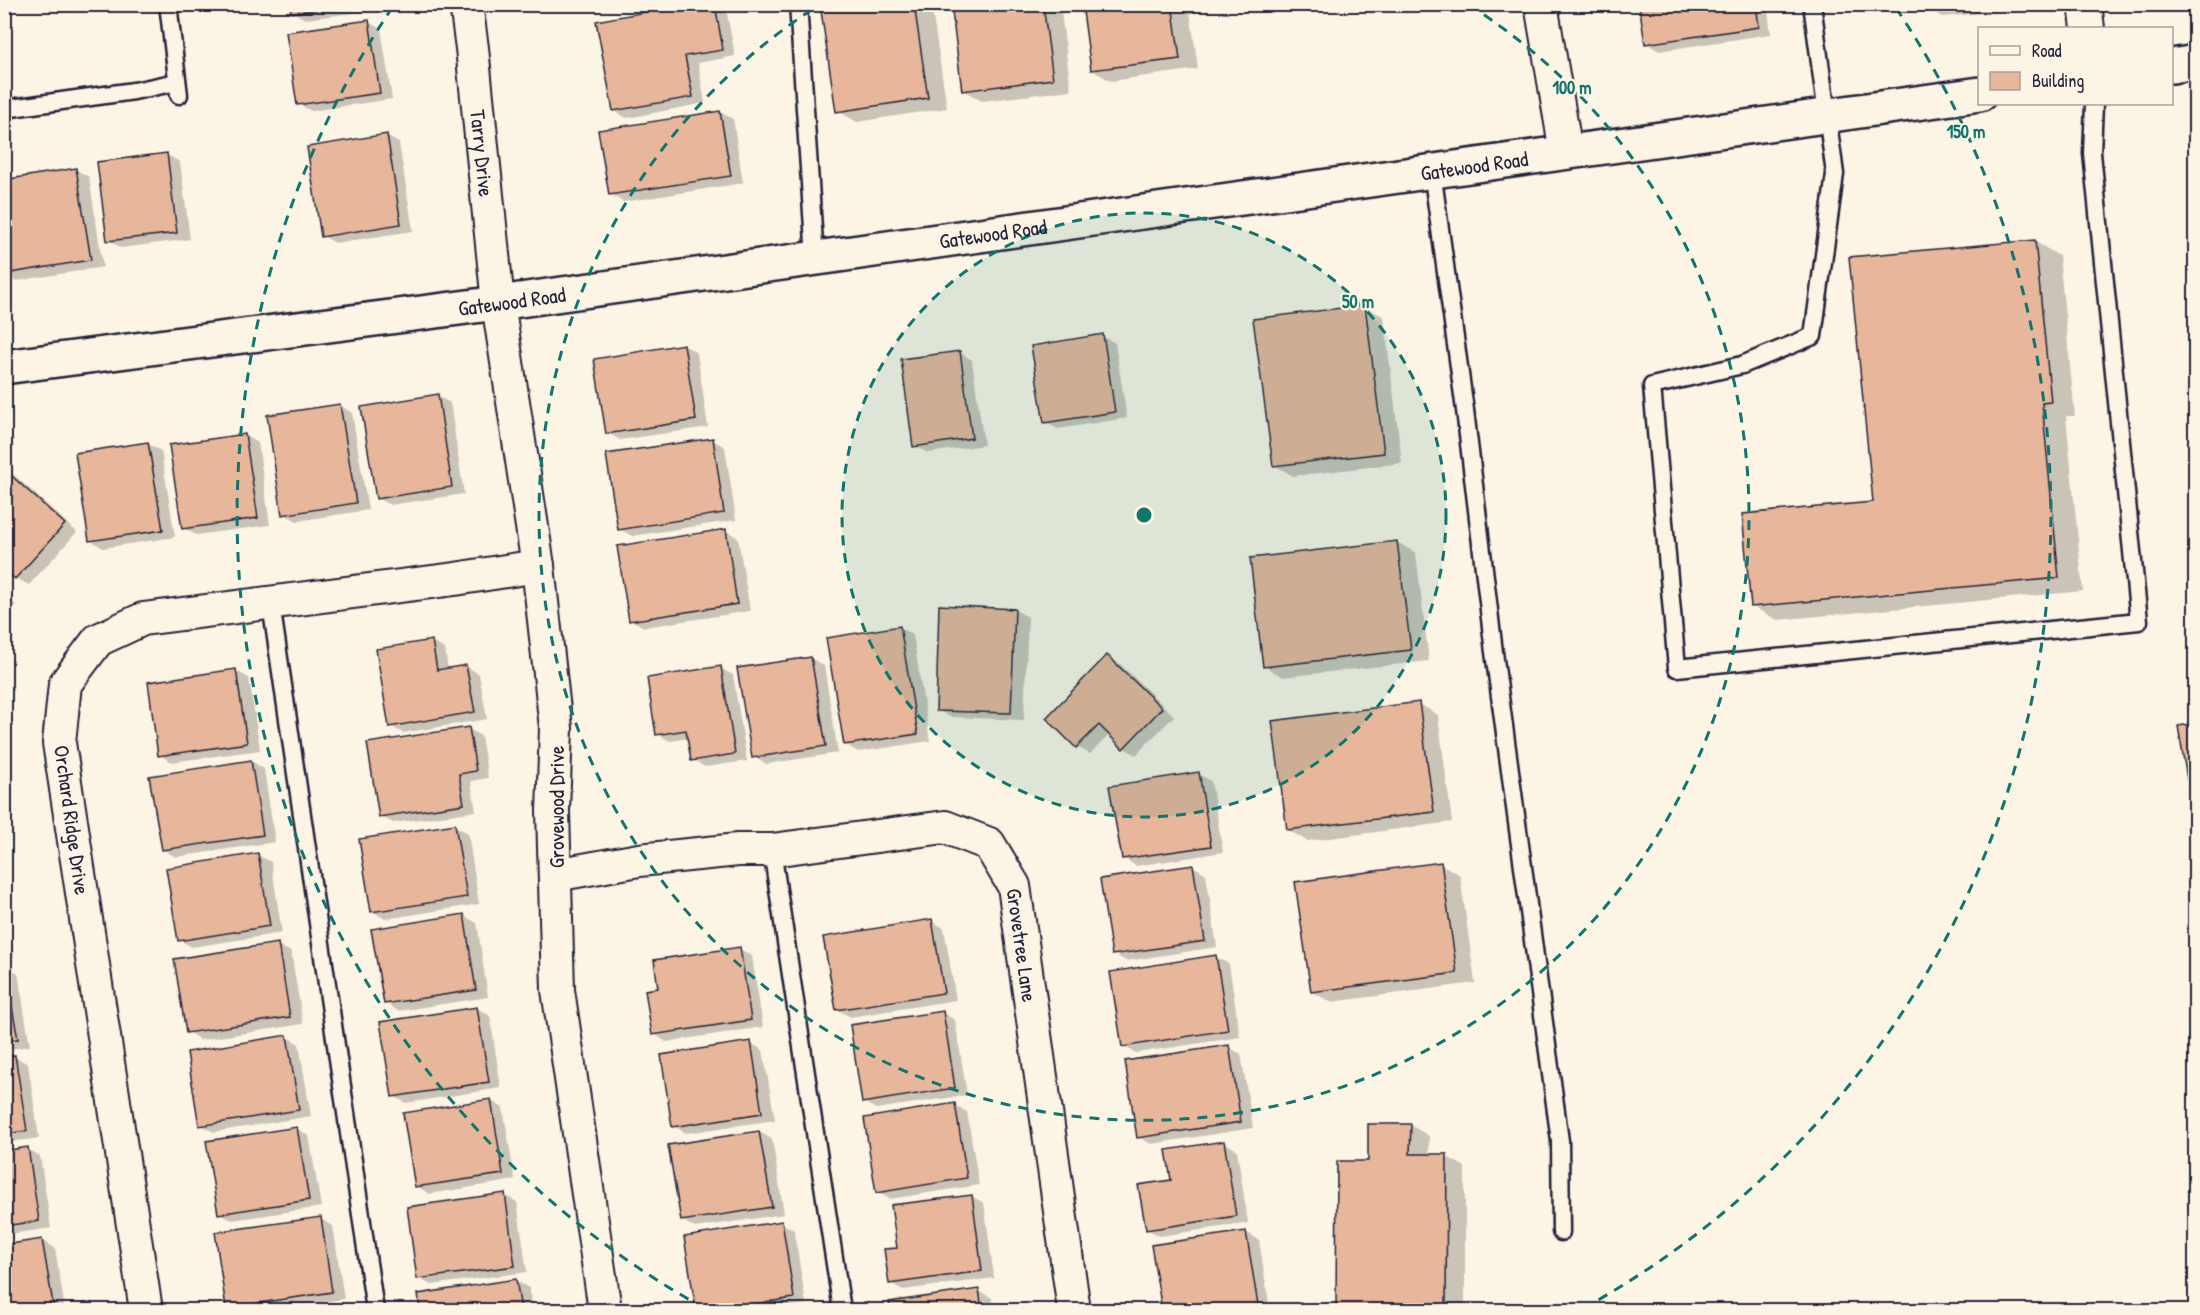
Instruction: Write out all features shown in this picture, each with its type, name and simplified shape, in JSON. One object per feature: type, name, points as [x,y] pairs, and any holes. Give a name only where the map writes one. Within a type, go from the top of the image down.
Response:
[{"type":"street","name":"Tarry Drive","points":[[466,4],[498,303]]},
{"type":"street","points":[[1541,4],[1566,152]]},
{"type":"street","points":[[2085,4],[2088,27]]},
{"type":"street","points":[[2173,66],[2196,62]]},
{"type":"street","name":"Gatewood Road","points":[[4,367],[498,303],[1978,94]]},
{"type":"street","name":"Grovewood Drive","points":[[498,303],[538,566],[556,728],[553,811],[558,990],[605,1311]]},
{"type":"street","name":"Orchard Ridge Drive","points":[[146,1311],[59,743],[65,684],[98,640],[143,619],[271,604],[538,566]]},
{"type":"street","name":"Grovetree Lane","points":[[555,875],[639,860],[738,850],[772,850],[945,827],[989,844],[1014,886],[1074,1311]]},
{"type":"lane","points":[[4,109],[178,88],[168,4]]},
{"type":"lane","points":[[798,4],[815,258]]},
{"type":"lane","points":[[1812,4],[1835,174],[1813,336],[1742,364],[1652,386],[1677,668],[2139,621],[2092,153],[2094,105]]},
{"type":"lane","points":[[1432,171],[1560,1141],[1561,1232]]},
{"type":"lane","points":[[271,604],[375,1311]]},
{"type":"lane","points":[[772,850],[842,1311]]},
{"type":"building","points":[[290,4],[358,4],[291,13]]},
{"type":"building","points":[[688,4],[715,4],[723,50],[685,56],[693,97],[613,111],[596,21]]},
{"type":"building","points":[[820,4],[914,4],[928,98],[836,112]]},
{"type":"building","points":[[951,4],[1043,4],[1053,79],[962,91]]},
{"type":"building","points":[[1082,4],[1172,4],[1180,59],[1091,70]]},
{"type":"building","points":[[1639,4],[1756,4],[1759,27],[1645,44]]},
{"type":"building","points":[[1927,4],[1991,4],[1928,11]]},
{"type":"building","points":[[369,20],[380,93],[297,105],[286,32]]},
{"type":"building","points":[[720,111],[731,176],[609,195],[598,130]]},
{"type":"building","points":[[387,134],[401,224],[321,237],[307,147]]},
{"type":"building","points":[[167,153],[177,233],[107,241],[97,162]]},
{"type":"building","points":[[76,168],[91,260],[4,274],[4,180]]},
{"type":"building","points":[[2035,240],[2051,402],[2042,403],[2059,578],[1751,607],[1742,514],[1873,502],[1849,257]]},
{"type":"building","points":[[1365,305],[1384,453],[1273,466],[1253,319]]},
{"type":"building","points":[[1103,334],[1115,412],[1044,423],[1031,346]]},
{"type":"building","points":[[684,344],[696,420],[606,434],[594,359]]},
{"type":"building","points":[[960,351],[972,438],[913,447],[901,359]]},
{"type":"building","points":[[438,394],[452,487],[376,499],[361,407]]},
{"type":"building","points":[[340,404],[356,503],[282,515],[267,415]]},
{"type":"building","points":[[245,434],[258,518],[182,529],[169,445]]},
{"type":"building","points":[[713,438],[724,513],[618,530],[606,454]]},
{"type":"building","points":[[148,442],[163,530],[89,541],[75,453]]},
{"type":"building","points":[[4,469],[65,524],[15,579],[4,569]]},
{"type":"building","points":[[726,529],[737,604],[629,621],[617,546]]},
{"type":"building","points":[[1397,541],[1411,650],[1263,667],[1250,558]]},
{"type":"building","points":[[939,605],[1015,609],[1011,713],[936,711]]},
{"type":"building","points":[[900,626],[918,734],[844,745],[826,638]]},
{"type":"building","points":[[432,640],[437,670],[466,665],[475,712],[389,727],[376,649]]},
{"type":"building","points":[[1107,655],[1162,708],[1123,749],[1099,725],[1076,748],[1046,718]]},
{"type":"building","points":[[811,657],[826,746],[752,758],[737,668]]},
{"type":"building","points":[[721,666],[735,754],[691,761],[686,730],[656,735],[647,678]]},
{"type":"building","points":[[236,669],[247,743],[158,756],[148,682]]},
{"type":"building","points":[[1419,702],[1434,812],[1287,830],[1272,721]]},
{"type":"building","points":[[2196,723],[2196,832],[2178,726]]},
{"type":"building","points":[[469,727],[476,771],[459,774],[464,804],[379,817],[367,743]]},
{"type":"building","points":[[251,760],[263,835],[162,850],[149,776]]},
{"type":"building","points":[[1199,772],[1211,846],[1122,859],[1109,786]]},
{"type":"building","points":[[455,824],[467,897],[371,912],[359,839]]},
{"type":"building","points":[[258,853],[270,926],[178,941],[166,868]]},
{"type":"building","points":[[1441,862],[1457,973],[1311,992],[1295,882]]},
{"type":"building","points":[[1193,865],[1205,941],[1112,955],[1100,879]]},
{"type":"building","points":[[464,914],[476,990],[384,1004],[371,929]]},
{"type":"building","points":[[932,919],[944,993],[836,1010],[823,937]]},
{"type":"building","points":[[278,943],[290,1017],[186,1033],[174,959]]},
{"type":"building","points":[[740,947],[751,1020],[652,1035],[645,990],[658,988],[654,960]]},
{"type":"building","points":[[1216,955],[1228,1030],[1122,1047],[1110,972]]},
{"type":"building","points":[[4,964],[18,1039],[4,1041]]},
{"type":"building","points":[[477,1007],[489,1082],[392,1097],[380,1022]]},
{"type":"building","points":[[943,1011],[955,1088],[862,1103],[850,1025]]},
{"type":"building","points":[[287,1035],[299,1110],[199,1126],[187,1052]]},
{"type":"building","points":[[751,1041],[762,1113],[672,1127],[661,1055]]},
{"type":"building","points":[[1229,1045],[1241,1122],[1137,1138],[1125,1061]]},
{"type":"building","points":[[15,1055],[27,1131],[4,1134],[4,1057]]},
{"type":"building","points":[[491,1099],[503,1174],[415,1187],[403,1113]]},
{"type":"building","points":[[955,1103],[967,1178],[876,1193],[864,1118]]},
{"type":"building","points":[[1368,1124],[1411,1124],[1410,1154],[1447,1154],[1446,1310],[1336,1309],[1337,1161],[1368,1161]]},
{"type":"building","points":[[297,1127],[309,1200],[218,1214],[206,1141]]},
{"type":"building","points":[[759,1131],[772,1207],[681,1221],[668,1145]]},
{"type":"building","points":[[1224,1141],[1236,1216],[1146,1230],[1138,1185],[1171,1180],[1166,1150]]},
{"type":"building","points":[[28,1147],[39,1221],[4,1226],[4,1151]]},
{"type":"building","points":[[505,1193],[515,1266],[417,1279],[407,1207]]},
{"type":"building","points":[[972,1195],[982,1271],[889,1284],[884,1249],[897,1248],[891,1205]]},
{"type":"building","points":[[321,1217],[332,1292],[226,1308],[215,1232]]},
{"type":"building","points":[[782,1221],[794,1298],[713,1310],[696,1310],[684,1237]]},
{"type":"building","points":[[1246,1231],[1258,1305],[1218,1310],[1162,1310],[1151,1245]]},
{"type":"building","points":[[42,1239],[54,1310],[4,1310],[4,1245]]},
{"type":"building","points":[[516,1279],[521,1310],[420,1310],[418,1294]]},
{"type":"building","points":[[979,1289],[982,1310],[890,1310],[889,1302]]}]
